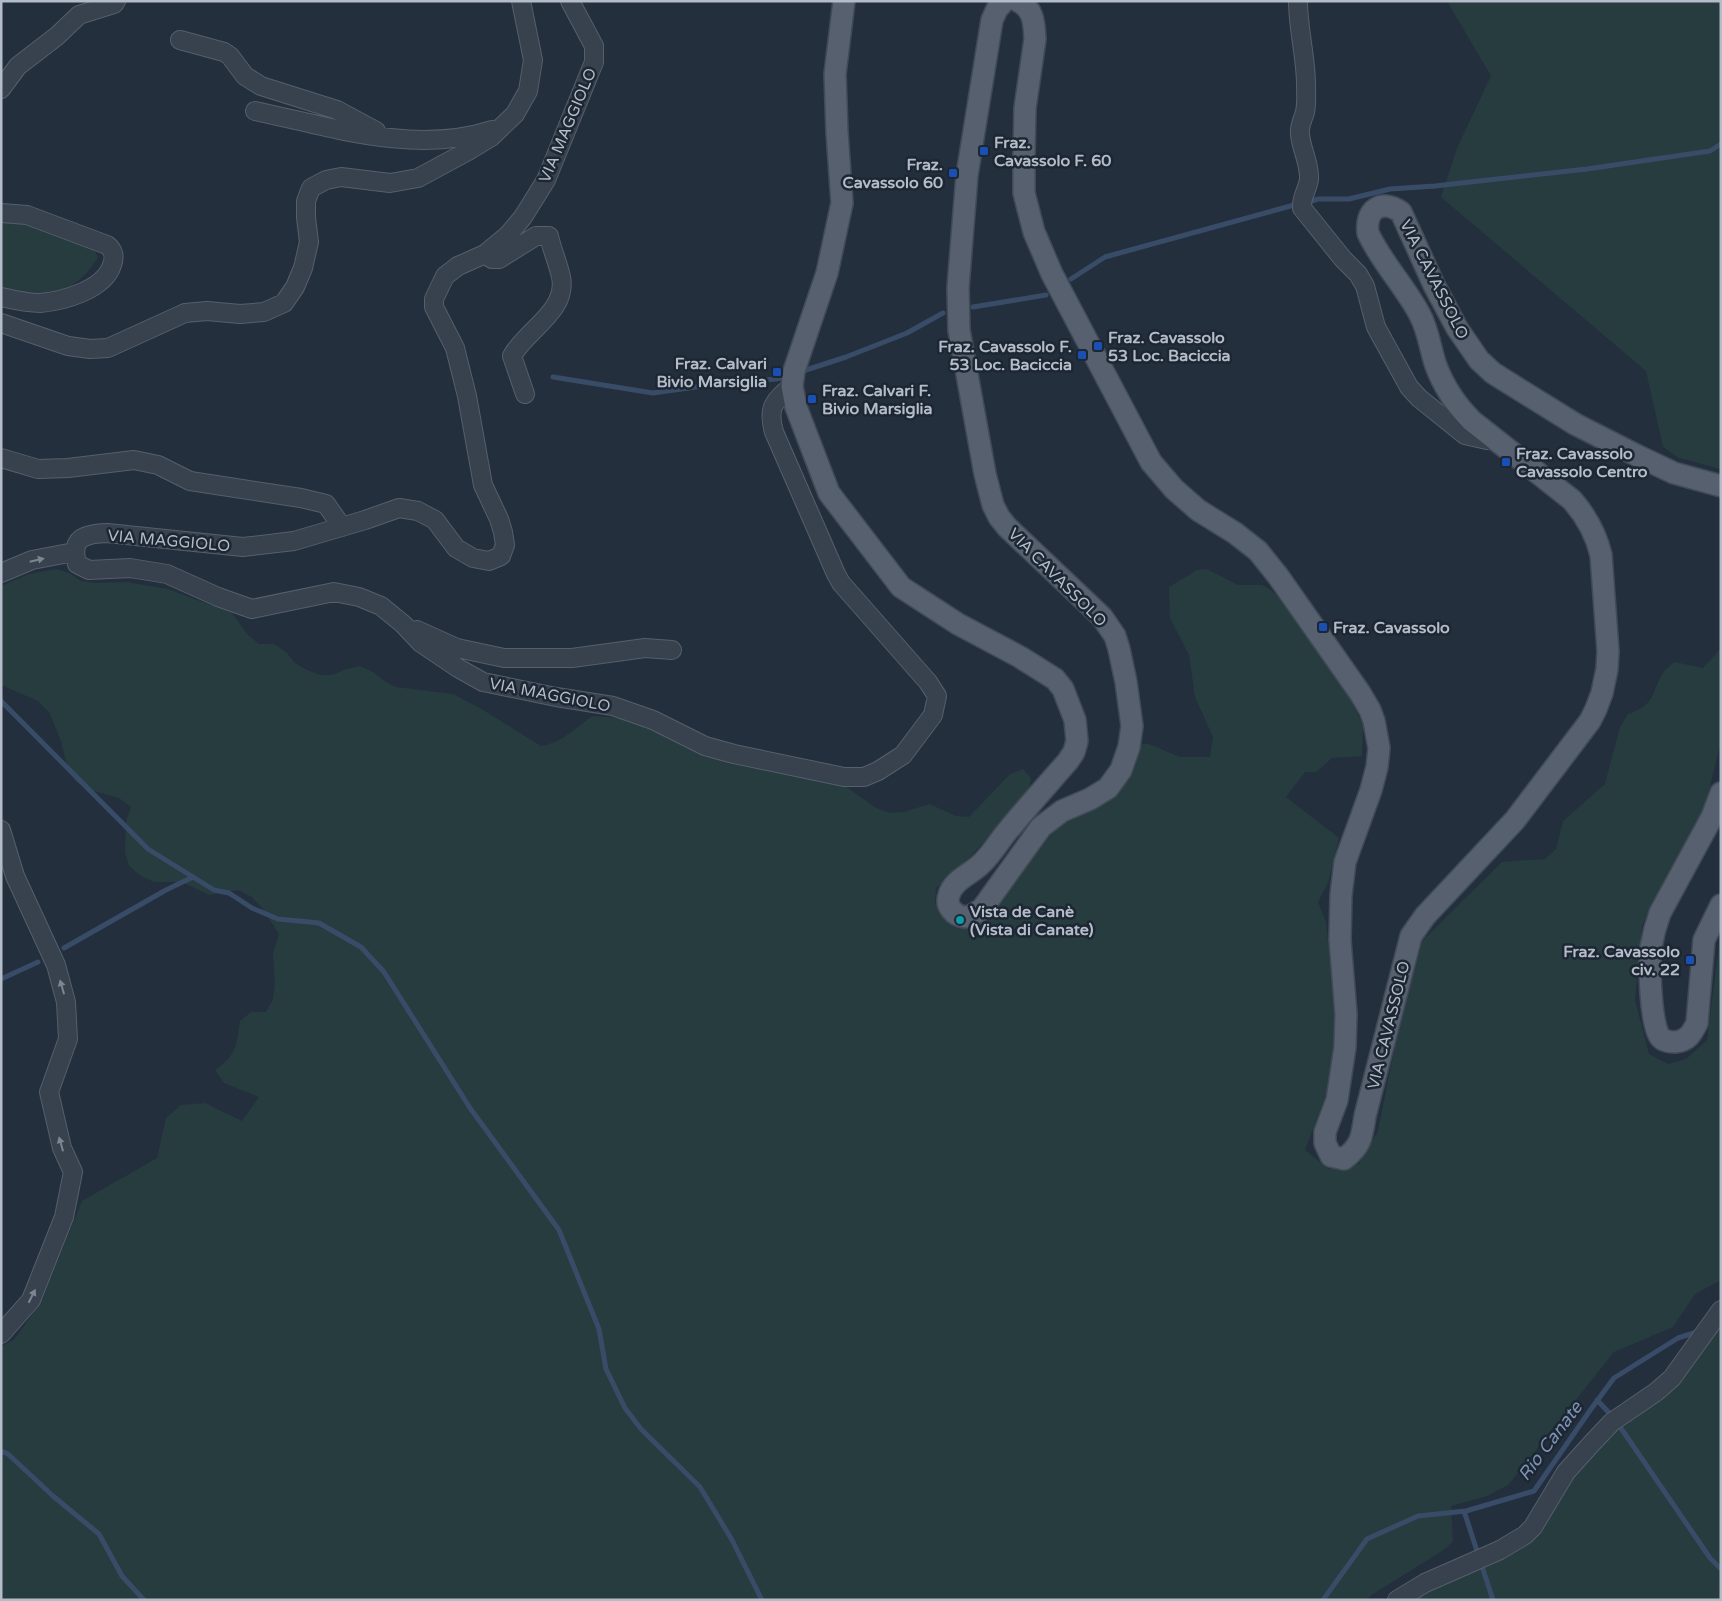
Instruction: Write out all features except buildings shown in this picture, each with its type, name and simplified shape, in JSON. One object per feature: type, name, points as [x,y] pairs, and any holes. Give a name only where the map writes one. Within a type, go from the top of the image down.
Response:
[{"type":"main road","points":[[793,381],[827,273],[842,203],[835,74],[844,1]]},
{"type":"main road","name":"VIA CAVASSOLO","points":[[793,381],[798,415],[829,494],[902,587],[958,624],[1020,657],[1054,679],[1063,689],[1075,720],[1077,741],[1074,752],[1068,761],[1008,829],[994,850],[980,865],[960,880],[949,895],[950,909],[957,915],[971,916],[982,909],[1041,827],[1062,811],[1090,799],[1108,788],[1121,770],[1129,747],[1132,726],[1122,666],[1115,636],[1111,629],[1102,617],[1007,527],[992,505],[959,330],[958,288],[968,175],[992,20],[996,8],[1004,1]]},
{"type":"main road","name":"VIA CAVASSOLO","points":[[1018,1],[1024,4],[1032,13],[1034,30],[1025,108],[1024,193],[1034,232],[1050,268],[1151,462],[1174,489],[1198,510],[1235,533],[1258,551],[1278,576],[1360,693],[1374,721],[1379,748],[1377,767],[1371,790],[1345,862],[1340,895],[1340,940],[1346,1014],[1345,1047],[1337,1100],[1324,1132],[1327,1150],[1331,1156],[1344,1159],[1353,1152],[1362,1140],[1365,1116],[1405,956],[1414,932],[1425,916],[1515,820],[1590,721],[1602,693],[1607,669],[1608,651],[1601,555],[1598,543],[1586,518],[1572,500],[1472,421],[1458,406],[1446,387],[1435,362],[1420,316],[1368,233],[1367,221],[1374,209],[1380,206],[1389,206],[1401,212],[1434,285],[1457,328],[1479,360],[1493,373],[1575,424],[1636,455],[1674,473],[1721,486]]},
{"type":"main road","points":[[1721,793],[1712,817],[1660,913],[1655,927],[1650,961],[1653,1020],[1657,1033],[1666,1040],[1677,1042],[1686,1039],[1697,1023],[1704,940],[1721,905]]},
{"type":"street","points":[[1,89],[18,66],[57,36],[79,15],[114,4],[116,1]]},
{"type":"street","points":[[1,323],[68,346],[90,349],[108,348],[185,313],[207,311],[240,314],[264,312],[284,303],[295,286],[303,268],[309,242],[306,201],[311,188],[326,180],[342,177],[390,184],[418,178],[491,137],[515,114],[528,92],[533,60],[521,1]]},
{"type":"street","name":"VIA MAGGIOLO","points":[[570,1],[594,46],[594,62],[546,180],[508,235],[485,254],[458,266],[445,276],[434,299],[434,307],[455,348],[467,396],[483,485],[503,532],[505,545],[501,556],[489,561],[473,558],[456,548],[435,520],[418,511],[399,508],[294,541],[242,547],[90,534],[78,541],[74,552],[77,564],[88,570],[130,568],[167,574],[218,597],[252,608],[334,592],[359,596],[381,606],[403,624],[421,643],[483,682],[613,706],[652,720],[705,746],[844,777],[864,778],[903,755],[933,714],[937,696],[928,682],[841,583],[836,574],[771,420],[773,405],[793,381]]},
{"type":"street","points":[[1298,1],[1306,83],[1305,113],[1300,124],[1300,136],[1309,179],[1302,201],[1302,208],[1343,259],[1358,274],[1365,286],[1376,327],[1409,388],[1465,435],[1487,440],[1492,437]]},
{"type":"street","points":[[180,40],[224,52],[230,56],[245,76],[261,86],[337,110],[389,138]]},
{"type":"street","points":[[255,111],[389,138],[463,138],[502,127]]},
{"type":"street","points":[[1,212],[27,215],[107,245],[111,248],[114,258],[109,273],[105,278],[83,292],[54,301],[39,303],[1,297]]},
{"type":"street","points":[[485,254],[492,259],[499,259],[536,236],[549,236],[562,279],[558,304],[518,345],[512,356],[525,394]]},
{"type":"street","points":[[1,458],[38,468],[68,468],[134,460],[158,465],[190,481],[301,498],[326,504],[342,527]]},
{"type":"street","points":[[1,573],[32,560],[74,552]]},
{"type":"street","points":[[403,624],[458,648],[504,658],[572,658],[645,648],[672,650]]},
{"type":"street","points":[[1,830],[15,876],[56,966],[66,1002],[68,1039],[49,1092],[62,1148],[73,1172],[64,1217],[31,1300],[1,1334]]},
{"type":"street","points":[[1397,1600],[1425,1583],[1500,1550],[1525,1535],[1533,1527],[1566,1472],[1592,1442],[1612,1422],[1656,1392],[1672,1378],[1721,1310]]},
{"type":"green space","points":[[1447,1],[1721,1],[1721,469],[1679,458],[1663,447],[1646,371],[1441,197],[1457,148],[1491,76]]},
{"type":"green space","points":[[1,219],[46,229],[93,248],[98,257],[81,278],[57,293],[39,296],[1,289]]},
{"type":"green space","points":[[56,569],[69,573],[81,581],[96,583],[127,582],[168,589],[232,613],[248,635],[259,644],[274,644],[286,652],[295,663],[307,670],[320,675],[333,675],[346,669],[360,666],[396,687],[453,694],[480,708],[541,746],[563,738],[593,716],[621,718],[841,783],[876,808],[889,813],[903,812],[930,804],[956,816],[969,817],[1010,774],[1023,769],[1031,778],[1029,793],[969,858],[936,888],[935,902],[942,914],[953,925],[964,928],[974,925],[1057,826],[1108,801],[1128,775],[1140,744],[1149,744],[1180,757],[1210,757],[1213,737],[1195,697],[1189,655],[1170,618],[1169,587],[1197,570],[1207,569],[1238,585],[1262,585],[1279,597],[1342,682],[1363,725],[1362,756],[1332,758],[1316,772],[1305,772],[1286,797],[1339,838],[1328,883],[1318,902],[1326,922],[1336,1014],[1336,1055],[1327,1092],[1305,1150],[1329,1169],[1359,1164],[1378,1131],[1408,981],[1421,942],[1502,862],[1545,859],[1556,849],[1563,821],[1605,784],[1620,727],[1628,714],[1648,702],[1663,673],[1675,662],[1703,668],[1721,648],[1721,742],[1704,810],[1642,925],[1635,1000],[1649,1054],[1668,1064],[1686,1059],[1707,1040],[1721,930],[1721,1280],[1695,1294],[1673,1327],[1614,1352],[1508,1485],[1487,1496],[1451,1506],[1453,1541],[1445,1549],[1370,1596],[1367,1600],[1,1600],[1,1346],[14,1340],[41,1302],[82,1201],[157,1158],[166,1118],[181,1105],[205,1103],[242,1121],[259,1097],[224,1083],[215,1070],[232,1054],[240,1021],[251,1012],[266,1012],[273,999],[275,983],[273,954],[279,934],[262,908],[252,897],[238,890],[209,895],[182,882],[154,882],[141,876],[129,866],[125,852],[126,821],[131,807],[119,798],[90,790],[76,782],[68,769],[61,741],[49,712],[38,701],[1,685],[1,586],[29,574]]},
{"type":"green space","points":[[1721,1321],[1721,1600],[1412,1600],[1432,1588],[1501,1559],[1604,1440],[1666,1391]]},
{"type":"waterway","points":[[1305,203],[1318,199],[1349,199],[1390,189],[1435,186],[1587,169],[1710,151],[1721,144]]},
{"type":"waterway","points":[[1071,279],[1105,257],[1294,205]]},
{"type":"waterway","points":[[973,307],[1046,295]]},
{"type":"waterway","points":[[800,372],[846,357],[907,333],[943,313]]},
{"type":"waterway","points":[[553,377],[653,393],[717,384],[776,379],[787,376]]},
{"type":"waterway","points":[[1,701],[148,849],[214,890],[229,893],[252,908],[278,919],[319,923],[361,947],[384,972],[470,1108],[559,1230],[599,1329],[606,1369],[625,1408],[641,1429],[700,1487],[732,1540],[762,1600]]},
{"type":"waterway","points":[[64,948],[166,890],[193,877]]},
{"type":"waterway","points":[[1,979],[38,962]]},
{"type":"waterway","name":"Rio Canate","points":[[1323,1600],[1367,1539],[1418,1516],[1466,1511],[1534,1491],[1614,1378],[1678,1338],[1700,1331]]},
{"type":"waterway","points":[[1597,1400],[1614,1418],[1710,1558],[1721,1569]]},
{"type":"waterway","points":[[1,1451],[8,1454],[53,1496],[99,1534],[122,1576],[144,1600]]},
{"type":"waterway","points":[[1464,1511],[1493,1600]]},
{"type":"place","name":"Fraz. Cavassolo F. 60","points":[[984,151]]},
{"type":"place","name":"Fraz. Cavassolo 60","points":[[953,173]]},
{"type":"place","name":"Fraz. Cavassolo 53 Loc. Baciccia","points":[[1098,346]]},
{"type":"place","name":"Fraz. Cavassolo F. 53 Loc. Baciccia","points":[[1082,355]]},
{"type":"place","name":"Fraz. Calvari Bivio Marsiglia","points":[[777,372]]},
{"type":"place","name":"Fraz. Calvari F. Bivio Marsiglia","points":[[812,399]]},
{"type":"place","name":"Fraz. Cavassolo Cavassolo Centro","points":[[1506,462]]},
{"type":"place","name":"Fraz. Cavassolo","points":[[1323,627]]},
{"type":"place","name":"Vista de Canè (Vista di Canate)","points":[[960,920]]},
{"type":"place","name":"Fraz. Cavassolo civ. 22","points":[[1690,960]]}]
